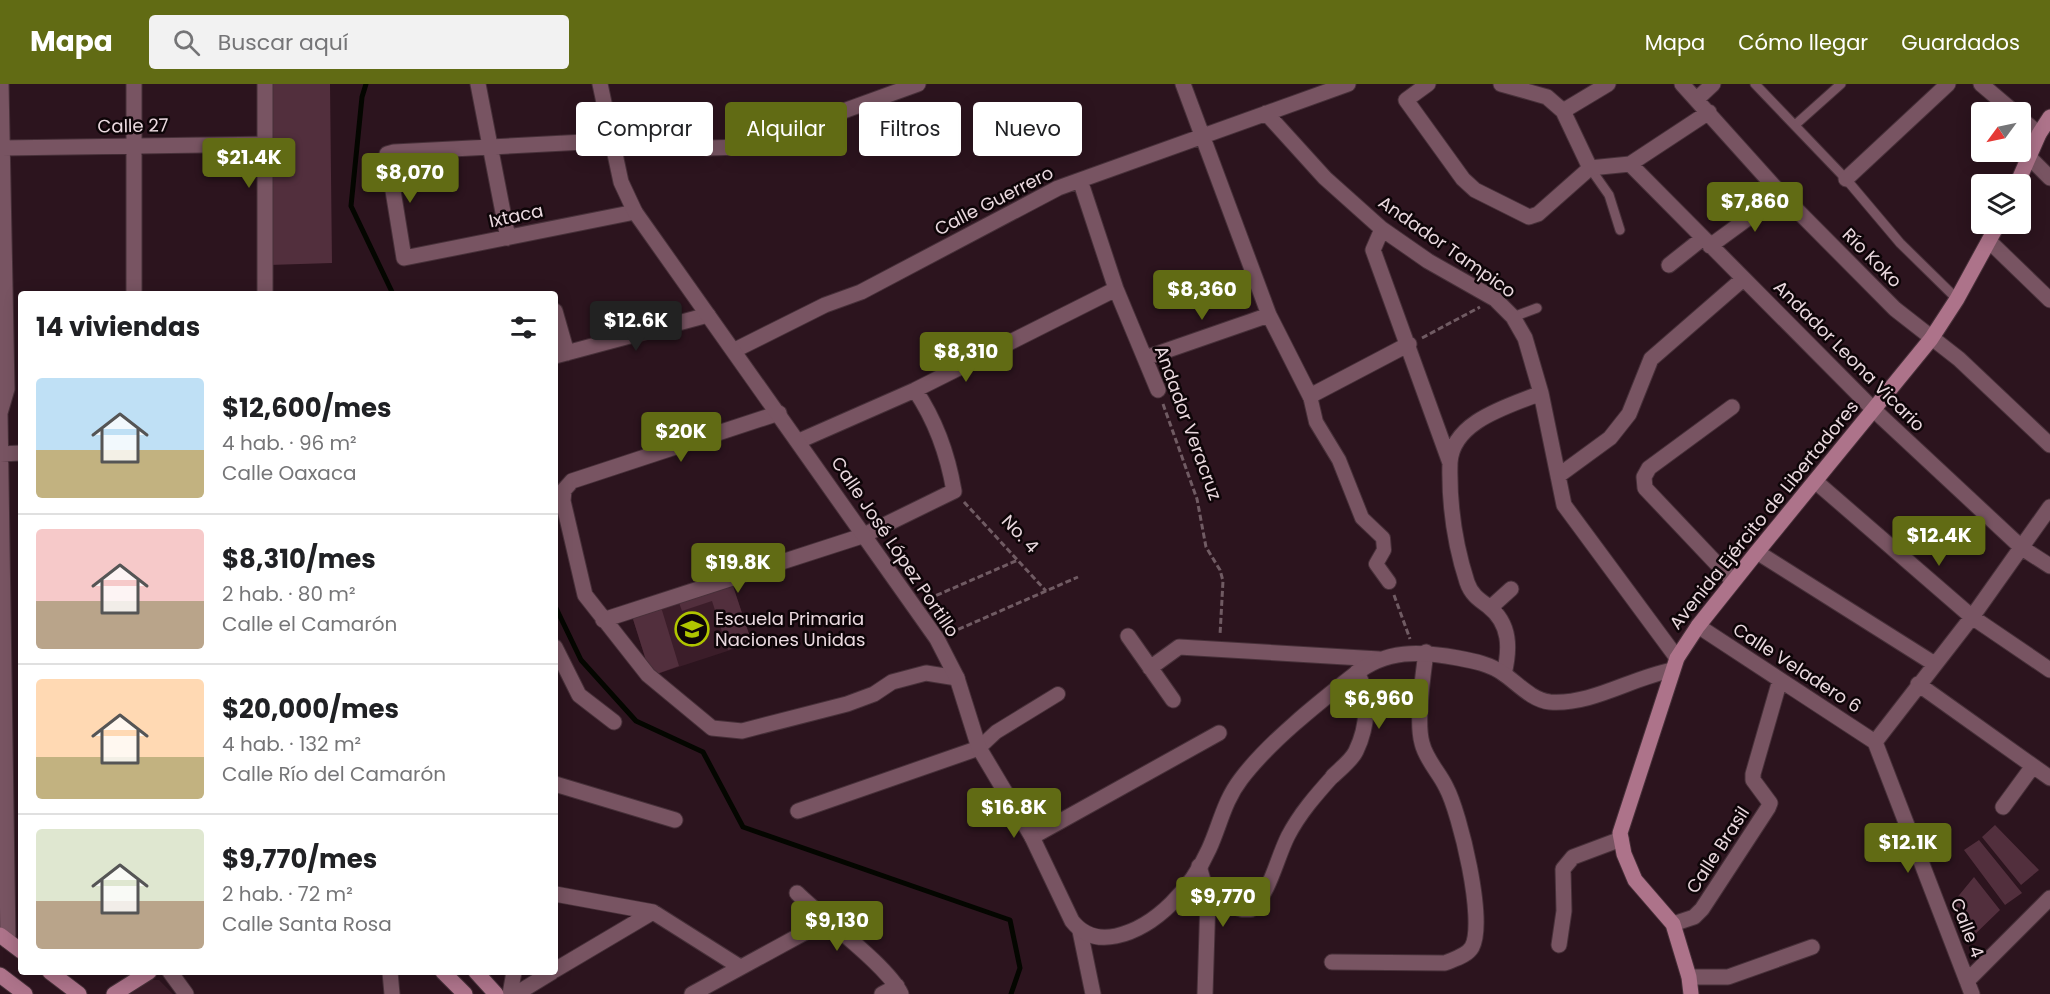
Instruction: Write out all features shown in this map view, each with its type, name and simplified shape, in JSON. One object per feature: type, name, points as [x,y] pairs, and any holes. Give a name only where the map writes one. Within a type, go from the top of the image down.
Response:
[{"type":"main road","points":[[2031,155],[2039,134],[2050,117]]},
{"type":"main road","name":"Avenida Ejército de Libertadores","points":[[1690,994],[1689,977],[1673,924],[1635,880],[1624,854],[1620,833],[1674,664],[1698,626],[1733,581],[1931,339],[1958,300],[1993,234]]},
{"type":"main road","points":[[4,938],[18,949]]},
{"type":"main road","points":[[0,975],[25,994]]},
{"type":"main road","points":[[54,975],[79,994]]},
{"type":"main road","points":[[114,994],[141,975]]},
{"type":"main road","points":[[446,975],[465,994]]},
{"type":"main road","points":[[479,975],[496,994]]},
{"type":"street","points":[[1,84],[7,389],[0,413],[4,938]]},
{"type":"street","points":[[134,84],[134,291]]},
{"type":"street","points":[[264,291],[265,84]]},
{"type":"street","points":[[478,84],[508,238]]},
{"type":"street","name":"Calle José López Portillo","points":[[600,84],[604,102]]},
{"type":"street","points":[[713,148],[744,147],[918,84]]},
{"type":"street","points":[[1183,84],[1269,315],[1310,396],[1316,422],[1339,460],[1362,518],[1383,538],[1384,550],[1376,564],[1389,582]]},
{"type":"street","name":"Calle Guerrero","points":[[735,350],[825,304],[861,292],[1058,188],[1348,84]]},
{"type":"street","points":[[1428,84],[1406,100],[1463,179],[1474,190],[1529,217],[1538,214],[1590,168],[1630,164],[1709,112]]},
{"type":"street","points":[[1501,84],[1547,97],[1563,111],[1590,168]]},
{"type":"street","points":[[1563,111],[1608,84]]},
{"type":"street","name":"Río Koko","points":[[1682,84],[1781,194],[1895,309],[1959,359],[2050,445]]},
{"type":"street","points":[[1697,99],[1713,84]]},
{"type":"street","points":[[1981,84],[2002,102]]},
{"type":"street","points":[[1846,179],[1946,85]]},
{"type":"street","name":"Andador Tampico","points":[[1266,113],[1325,178],[1382,229],[1428,261],[1495,299],[1513,317],[1525,338],[1541,393],[1564,505],[1674,664]]},
{"type":"street","points":[[2031,127],[2039,134]]},
{"type":"street","points":[[489,146],[576,142]]},
{"type":"street","name":"Calle 27","points":[[2,148],[266,144]]},
{"type":"street","name":"Ixtaca","points":[[489,146],[387,154],[404,258],[635,212]]},
{"type":"street","name":"Calle José López Portillo","points":[[615,156],[621,182],[635,212],[735,350],[862,536],[937,639],[957,678],[979,748],[1032,837],[1072,921],[1080,931],[1093,994]]},
{"type":"street","points":[[2031,159],[2050,178]]},
{"type":"street","name":"Andador Leona Vicario","points":[[1630,164],[1874,410],[2022,548],[2050,566]]},
{"type":"street","name":"Andador Veracruz","points":[[1080,180],[1116,289],[1158,390]]},
{"type":"street","points":[[1669,265],[1781,194]]},
{"type":"street","points":[[1382,229],[1374,250],[1450,463]]},
{"type":"street","points":[[1989,241],[2050,300]]},
{"type":"street","points":[[1558,476],[1587,457],[1616,430],[1629,414],[1651,359],[1743,279]]},
{"type":"street","points":[[799,441],[915,390],[1116,289]]},
{"type":"street","points":[[558,333],[561,355],[708,315]]},
{"type":"street","points":[[1145,358],[1269,315]]},
{"type":"street","points":[[1310,396],[1409,344]]},
{"type":"street","points":[[603,620],[862,536],[954,491],[949,463],[936,429],[915,390]]},
{"type":"street","points":[[1504,674],[1509,652],[1507,632],[1490,608],[1476,598],[1468,584],[1454,524],[1449,486],[1450,463],[1456,439],[1475,423],[1499,410],[1541,393]]},
{"type":"street","points":[[1732,407],[1648,468],[1644,477],[1645,488],[1733,581]]},
{"type":"street","points":[[779,413],[572,481],[564,490],[563,501],[585,595],[648,675],[712,728],[742,731],[847,704],[904,679],[926,673],[957,678]]},
{"type":"street","points":[[0,454],[18,453]]},
{"type":"street","points":[[1815,481],[1972,617],[2050,670]]},
{"type":"street","points":[[1875,742],[1934,663],[1972,617],[2050,507]]},
{"type":"street","points":[[1757,552],[1934,663]]},
{"type":"street","points":[[1490,608],[1511,589]]},
{"type":"street","name":"Calle Veladero 6","points":[[1698,626],[1875,742]]},
{"type":"street","points":[[1128,636],[1173,700]]},
{"type":"street","points":[[1150,668],[1179,646],[1379,659],[1420,652],[1482,662],[1504,674],[1523,690],[1546,702],[1572,703],[1674,664]]},
{"type":"street","points":[[1332,962],[1445,963],[1462,956],[1472,946],[1476,925],[1474,884],[1453,804],[1446,786],[1435,772],[1421,743],[1420,652]]},
{"type":"street","points":[[558,653],[579,695],[614,722]]},
{"type":"street","points":[[1080,931],[1091,937],[1111,937],[1143,927],[1160,914],[1209,850],[1224,807],[1240,779],[1261,756],[1357,672],[1379,659]]},
{"type":"street","points":[[1208,898],[1242,910],[1251,910],[1261,901],[1289,834],[1310,802],[1355,753],[1362,732],[1366,698],[1357,672]]},
{"type":"street","name":"Calle Brasil","points":[[1673,924],[1694,917],[1702,909],[1768,808],[1770,803],[1753,780],[1753,774],[1780,680]]},
{"type":"street","points":[[1918,684],[2050,778]]},
{"type":"street","points":[[798,811],[979,748],[996,732],[1058,694]]},
{"type":"street","points":[[1032,837],[1219,733]]},
{"type":"street","name":"Calle 4","points":[[1875,742],[1969,988]]},
{"type":"street","points":[[2003,807],[2033,766]]},
{"type":"street","points":[[558,785],[675,820]]},
{"type":"street","points":[[1559,945],[1564,911],[1563,869],[1566,862],[1573,857],[1621,839]]},
{"type":"street","points":[[1199,866],[1208,898],[1205,994]]},
{"type":"street","points":[[796,893],[861,950],[899,990]]},
{"type":"street","points":[[558,895],[652,912],[740,967]]},
{"type":"street","points":[[1969,988],[2048,906]]},
{"type":"street","points":[[558,969],[652,912]]},
{"type":"street","points":[[692,994],[826,921]]},
{"type":"street","points":[[1689,977],[1728,977],[1812,947]]},
{"type":"street","points":[[172,975],[186,994]]},
{"type":"street","points":[[390,975],[392,994]]},
{"type":"street","points":[[510,994],[513,975]]},
{"type":"street","points":[[516,994],[547,975]]},
{"type":"street","points":[[882,994],[899,990]]},
{"type":"lane","points":[[1755,84],[1846,179],[1900,243],[1958,300]]},
{"type":"lane","points":[[1795,125],[1841,84]]},
{"type":"lane","points":[[1590,168],[1609,195],[1620,230]]},
{"type":"lane","points":[[1513,317],[1537,308]]},
{"type":"path","points":[[1409,344],[1495,299]]},
{"type":"path","name":"Andador Veracruz","points":[[1158,390],[1197,500],[1206,547],[1220,570],[1223,581],[1218,649]]},
{"type":"path","name":"No. 4","points":[[954,491],[1046,591]]},
{"type":"path","points":[[913,605],[1018,560]]},
{"type":"path","points":[[937,639],[1078,577]]},
{"type":"path","points":[[1389,582],[1420,652]]},
{"type":"shaded area","name":"Escuela Primaria Naciones Unidas","points":[[732,583],[752,643],[651,676],[632,616]]},
{"type":"shaded area","points":[[143,980],[159,980],[173,994],[120,994]]},
{"type":"building","points":[[272,84],[330,84],[332,263],[269,265]]},
{"type":"building","points":[[732,583],[752,643],[728,650],[712,601],[682,611],[678,600]]},
{"type":"building","points":[[661,607],[679,666],[651,676],[632,616]]},
{"type":"building","points":[[1995,825],[2039,870],[2021,885],[1982,837]]},
{"type":"building","points":[[1979,840],[2022,893],[2005,905],[1964,850]]},
{"type":"building","points":[[1974,877],[2000,910],[1968,941],[1951,905]]},
{"type":"waterway","points":[[366,84],[362,97],[351,206],[392,291]]},
{"type":"waterway","points":[[558,612],[581,660],[636,721],[703,752],[743,827],[1010,920],[1020,968],[1011,994]]},
{"type":"place","name":"Escuela Primaria Naciones Unidas","points":[[692,629]]}]
